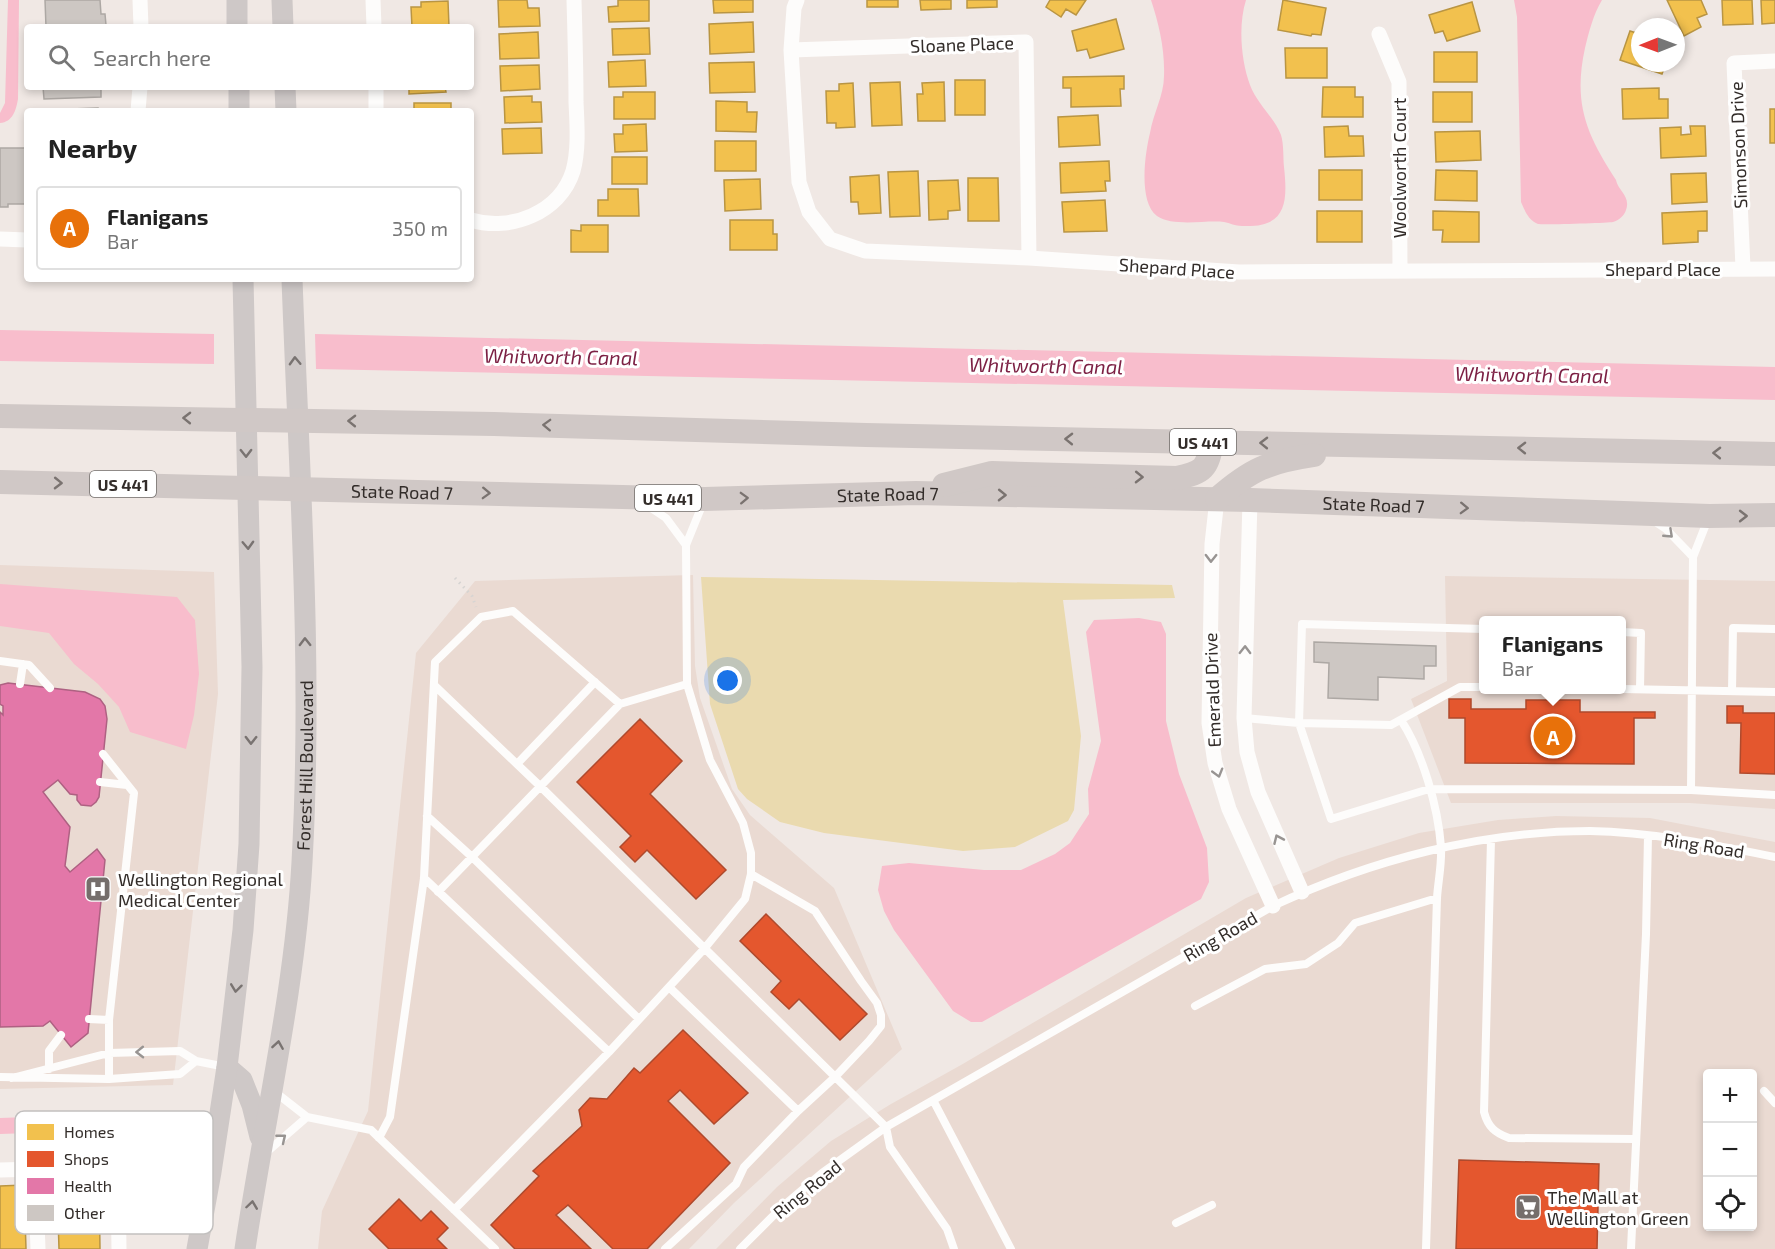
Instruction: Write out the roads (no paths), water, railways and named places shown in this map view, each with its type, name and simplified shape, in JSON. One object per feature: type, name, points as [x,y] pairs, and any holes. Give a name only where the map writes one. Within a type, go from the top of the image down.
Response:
[{"type":"main road","points":[[237,0],[237,24]]},
{"type":"main road","points":[[282,0],[283,24]]},
{"type":"main road","points":[[239,90],[239,108]]},
{"type":"main road","points":[[285,90],[286,108]]},
{"type":"main road","points":[[213,1164],[243,930],[249,844],[252,667],[243,282]]},
{"type":"main road","name":"Forest Hill Boulevard","points":[[245,1249],[294,954],[302,862],[307,683],[292,282]]},
{"type":"main road","name":"US 441","points":[[0,416],[297,420],[1775,454]]},
{"type":"main road","points":[[916,493],[992,473],[1176,478],[1196,474],[1208,462],[1212,442]]},
{"type":"main road","points":[[1217,499],[1235,483],[1257,469],[1281,460],[1384,445]]},
{"type":"main road","name":"State Road 7","points":[[0,482],[246,486],[705,499],[916,493],[1217,499],[1709,516],[1775,515]]},
{"type":"main road","points":[[226,1067],[242,1080],[252,1105],[260,1153]]},
{"type":"main road","points":[[197,1249],[200,1234]]},
{"type":"street","points":[[140,0],[141,24]]},
{"type":"street","points":[[373,0],[374,24]]},
{"type":"street","points":[[474,220],[501,224],[525,219],[542,211],[558,197],[573,172],[577,142],[574,0]]},
{"type":"street","name":"Shepard Place","points":[[797,0],[794,8],[791,50],[799,182],[809,212],[830,239],[865,251],[1029,258],[1239,272],[1775,269]]},
{"type":"street","name":"Woolworth Court","points":[[1379,34],[1399,82],[1400,271]]},
{"type":"street","name":"Sloane Place","points":[[791,50],[1026,42],[1029,258]]},
{"type":"street","name":"Simonson Drive","points":[[1743,268],[1734,63],[1775,61]]},
{"type":"street","points":[[138,108],[140,90]]},
{"type":"street","points":[[376,90],[376,108]]},
{"type":"street","points":[[0,239],[24,240]]},
{"type":"street","name":"Emerald Drive","points":[[1217,499],[1212,544],[1209,723],[1215,763],[1229,808],[1273,906]]},
{"type":"street","name":"Emerald Drive","points":[[1250,500],[1244,718],[1247,752],[1257,792],[1302,892]]},
{"type":"street","points":[[0,1170],[15,1170]]},
{"type":"street","points":[[37,1234],[38,1249]]},
{"type":"street","points":[[119,1234],[119,1249]]},
{"type":"lane","points":[[630,497],[655,509],[666,518],[686,545]]},
{"type":"lane","points":[[454,1210],[609,1052],[704,948],[745,899],[751,874],[752,853],[743,823],[710,760],[687,684],[686,545],[705,499]]},
{"type":"lane","points":[[1644,514],[1666,530],[1692,557]]},
{"type":"lane","points":[[1691,790],[1692,557],[1709,516]]},
{"type":"lane","points":[[379,1138],[390,1117],[424,878],[435,662],[481,617],[513,611],[621,704]]},
{"type":"lane","points":[[1479,629],[1302,624],[1299,723],[1331,819],[1429,789],[1691,790],[1775,795]]},
{"type":"lane","points":[[1732,691],[1733,628],[1775,629]]},
{"type":"lane","points":[[1626,632],[1641,633],[1640,689]]},
{"type":"lane","points":[[0,661],[29,665],[50,688]]},
{"type":"lane","points":[[20,684],[23,664]]},
{"type":"lane","points":[[517,764],[595,682]]},
{"type":"lane","points":[[438,892],[621,704],[687,684]]},
{"type":"lane","points":[[434,685],[541,787],[886,1127],[890,1148],[947,1229],[954,1249]]},
{"type":"lane","points":[[1244,718],[1299,723],[1391,725],[1460,687],[1479,687]]},
{"type":"lane","points":[[1626,688],[1775,692]]},
{"type":"lane","points":[[1401,720],[1420,760],[1436,811],[1441,849],[1437,898],[1426,1249]]},
{"type":"lane","points":[[103,754],[134,793],[109,1020],[109,1079]]},
{"type":"lane","points":[[100,782],[127,785]]},
{"type":"lane","points":[[427,816],[639,1019]]},
{"type":"lane","name":"Ring Road","points":[[740,1249],[782,1207],[822,1173],[886,1127],[1273,906],[1337,878],[1398,858],[1441,849],[1538,834],[1591,831],[1648,836],[1775,857]]},
{"type":"lane","points":[[1631,1249],[1646,934],[1648,836]]},
{"type":"lane","points":[[1491,840],[1484,1112],[1487,1121],[1492,1130],[1509,1138],[1635,1139]]},
{"type":"lane","points":[[665,1249],[736,1184],[744,1167],[798,1111],[835,1077],[880,1026],[881,1015],[877,1003],[815,911],[751,874]]},
{"type":"lane","points":[[424,878],[609,1052]]},
{"type":"lane","points":[[1195,1006],[1265,969],[1306,964],[1338,943],[1355,923],[1437,898]]},
{"type":"lane","points":[[669,987],[798,1111]]},
{"type":"lane","points":[[89,1019],[109,1020]]},
{"type":"lane","points":[[49,1069],[49,1050],[61,1035]]},
{"type":"lane","points":[[12,1078],[109,1053],[180,1051],[196,1061],[226,1067]]},
{"type":"lane","points":[[0,1077],[109,1079],[180,1074],[196,1061]]},
{"type":"lane","points":[[272,1090],[307,1117],[371,1130],[495,1249]]},
{"type":"lane","points":[[1764,1092],[1775,1103]]},
{"type":"lane","points":[[933,1100],[1011,1249]]},
{"type":"lane","points":[[260,1153],[273,1146],[307,1117]]},
{"type":"lane","points":[[1176,1223],[1212,1205]]},
{"type":"water","points":[[8,0],[19,0],[18,99],[11,118],[0,123],[0,113],[5,103]]},
{"type":"water","points":[[1151,0],[1246,0],[1241,32],[1247,75],[1257,98],[1278,128],[1283,147],[1284,202],[1276,218],[1268,223],[1257,226],[1237,226],[1224,222],[1172,221],[1157,216],[1151,209],[1145,189],[1145,164],[1151,126],[1164,83],[1164,57],[1157,18]]},
{"type":"water","points":[[1514,0],[1602,0],[1587,42],[1582,68],[1582,102],[1590,133],[1626,197],[1625,212],[1615,221],[1538,224],[1529,218],[1524,209],[1521,202],[1517,17]]},
{"type":"water","points":[[0,330],[214,334],[214,364],[0,361]]},
{"type":"water","name":"Whitworth Canal","points":[[315,334],[1775,367],[1775,400],[316,369]]},
{"type":"water","points":[[0,584],[177,597],[195,620],[199,674],[194,715],[186,749],[130,732],[119,707],[98,684],[74,664],[49,633],[0,626]]},
{"type":"water","points":[[1139,618],[1161,622],[1166,634],[1166,721],[1179,774],[1207,848],[1209,882],[1201,899],[982,1022],[971,1022],[953,1011],[894,930],[884,911],[878,890],[882,866],[909,863],[984,870],[1021,870],[1055,854],[1070,843],[1089,814],[1088,789],[1101,741],[1086,632],[1094,620]]},
{"type":"waterway","points":[[0,1126],[15,1125]]},
{"type":"place","name":"Flanigans","points":[[1553,736]]},
{"type":"place","name":"Wellington Regional Medical Center","points":[[98,889]]},
{"type":"place","name":"The Mall at Wellington Green","points":[[1528,1207]]}]
